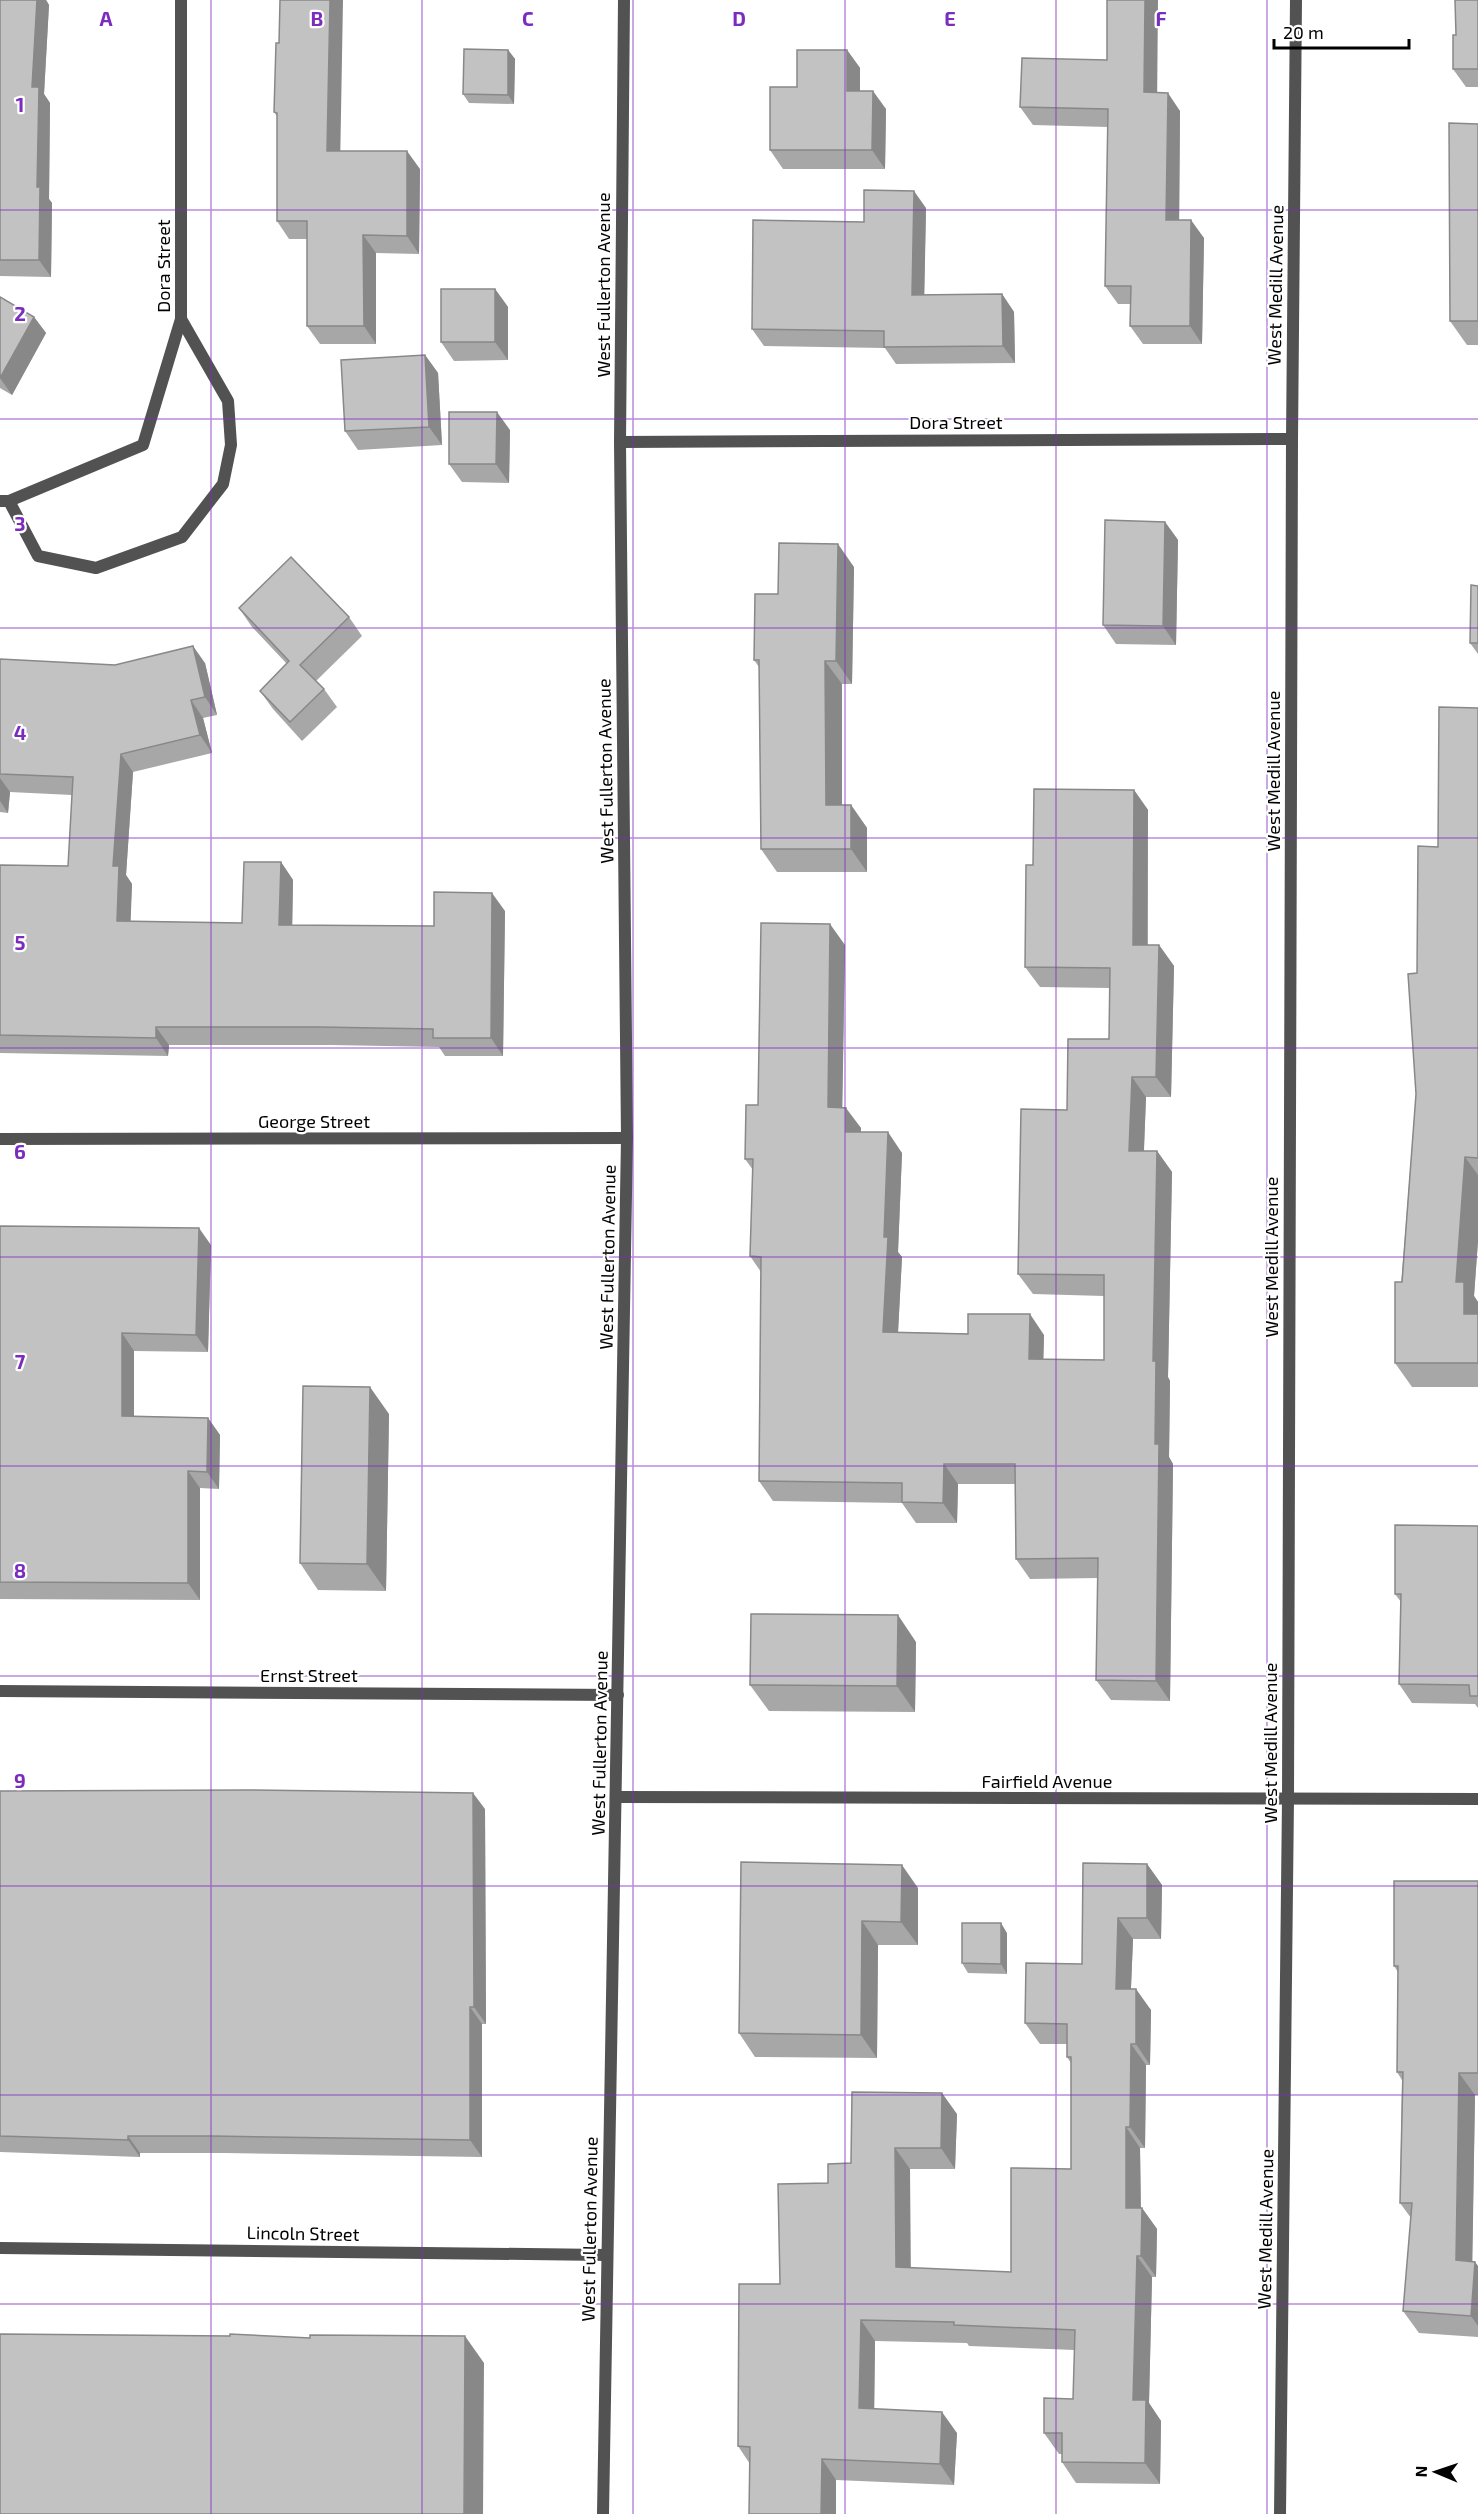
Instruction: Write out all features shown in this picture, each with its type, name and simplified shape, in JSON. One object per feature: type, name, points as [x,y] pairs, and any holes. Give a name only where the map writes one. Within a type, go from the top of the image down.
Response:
[{"type":"street","name":"Dora Street","points":[[4,501],[143,445],[182,319],[181,0]]},
{"type":"street","name":"West Fullerton Avenue","points":[[603,2514],[627,1138],[620,442],[624,0]]},
{"type":"street","name":"West Medill Avenue","points":[[1280,2514],[1288,1799],[1292,439],[1296,0]]},
{"type":"street","points":[[4,501],[38,556],[96,568],[182,537],[223,484],[231,445],[228,401],[182,319]]},
{"type":"street","name":"Dora Street","points":[[620,442],[1292,439]]},
{"type":"street","name":"George Street","points":[[0,1139],[627,1138]]},
{"type":"street","name":"Ernst Street","points":[[0,1691],[618,1695]]},
{"type":"street","name":"Fairfield Avenue","points":[[616,1797],[1478,1799]]},
{"type":"street","name":"Lincoln Street","points":[[0,2248],[606,2255]]},
{"type":"building","points":[[0,0],[37,0],[32,87],[39,87],[37,187],[40,187],[39,260],[0,260]]},
{"type":"building","points":[[280,0],[330,0],[327,151],[407,151],[407,236],[363,235],[364,326],[307,326],[307,221],[277,221],[277,113],[274,112]]},
{"type":"building","points":[[1107,0],[1145,0],[1144,92],[1168,93],[1166,220],[1191,220],[1190,326],[1130,326],[1131,286],[1105,286],[1108,109],[1020,107],[1022,58],[1107,60]]},
{"type":"building","points":[[1455,0],[1478,0],[1478,69],[1453,69],[1453,35],[1456,35]]},
{"type":"building","points":[[464,49],[508,50],[508,95],[463,94]]},
{"type":"building","points":[[797,50],[847,50],[847,91],[873,91],[872,150],[770,150],[770,87],[797,87]]},
{"type":"building","points":[[1449,123],[1478,124],[1478,321],[1450,321]]},
{"type":"building","points":[[864,190],[914,191],[912,295],[1002,294],[1003,346],[884,347],[884,331],[752,329],[753,220],[864,222]]},
{"type":"building","points":[[441,289],[495,289],[495,342],[441,342]]},
{"type":"building","points":[[0,297],[34,317],[0,378]]},
{"type":"building","points":[[425,355],[429,427],[345,431],[341,360]]},
{"type":"building","points":[[449,412],[497,412],[496,464],[449,464]]},
{"type":"building","points":[[1105,520],[1165,522],[1163,626],[1103,625]]},
{"type":"building","points":[[779,543],[838,544],[836,661],[825,661],[826,805],[851,805],[851,849],[761,849],[759,660],[754,660],[755,594],[778,594]]},
{"type":"building","points":[[291,557],[349,617],[300,665],[324,689],[290,722],[260,691],[289,661],[239,608]]},
{"type":"building","points":[[1471,585],[1478,586],[1478,643],[1470,643]]},
{"type":"building","points":[[193,646],[205,697],[191,700],[200,735],[121,754],[113,866],[119,866],[117,921],[242,923],[244,862],[281,862],[279,925],[434,926],[434,892],[492,893],[491,1038],[433,1038],[433,1029],[319,1027],[156,1027],[156,1038],[0,1035],[0,865],[68,866],[73,777],[0,774],[0,659],[115,665]]},
{"type":"building","points":[[1439,707],[1478,708],[1478,1158],[1465,1157],[1456,1282],[1464,1282],[1464,1314],[1478,1314],[1478,1363],[1395,1363],[1395,1282],[1402,1282],[1416,1094],[1408,974],[1417,973],[1418,846],[1438,847]]},
{"type":"building","points":[[1034,789],[1134,790],[1133,945],[1159,945],[1156,1077],[1132,1077],[1129,1151],[1157,1151],[1153,1361],[1156,1361],[1155,1444],[1159,1444],[1156,1681],[1096,1680],[1098,1558],[1016,1559],[1015,1464],[944,1464],[943,1503],[902,1502],[902,1483],[759,1481],[761,1257],[750,1256],[753,1159],[745,1159],[746,1105],[758,1105],[761,923],[830,924],[828,1107],[846,1108],[846,1132],[888,1132],[884,1237],[888,1237],[883,1332],[968,1334],[968,1314],[1030,1314],[1029,1359],[1104,1360],[1104,1275],[1018,1274],[1021,1109],[1067,1110],[1068,1039],[1109,1039],[1110,968],[1025,967],[1026,865],[1033,865]]},
{"type":"building","points":[[0,1226],[199,1228],[196,1335],[122,1333],[122,1416],[208,1418],[207,1472],[188,1471],[188,1583],[0,1582]]},
{"type":"building","points":[[303,1386],[370,1387],[367,1564],[300,1563]]},
{"type":"building","points":[[1395,1525],[1478,1526],[1478,1696],[1470,1696],[1469,1685],[1399,1684],[1401,1594],[1395,1594]]},
{"type":"building","points":[[751,1614],[898,1615],[897,1686],[750,1685]]},
{"type":"building","points":[[250,1790],[473,1793],[474,2007],[470,2007],[470,2140],[128,2136],[128,2140],[0,2136],[0,1791]]},
{"type":"building","points":[[741,1862],[902,1865],[901,1922],[862,1921],[861,2035],[739,2033]]},
{"type":"building","points":[[1083,1863],[1147,1864],[1147,1918],[1118,1918],[1116,1989],[1136,1989],[1136,2044],[1131,2044],[1130,2127],[1126,2127],[1126,2208],[1142,2208],[1141,2256],[1137,2256],[1133,2400],[1146,2400],[1145,2463],[1062,2462],[1062,2433],[1044,2433],[1044,2398],[1073,2399],[1075,2330],[954,2325],[954,2322],[861,2320],[859,2408],[942,2412],[940,2464],[822,2459],[821,2514],[749,2514],[750,2447],[738,2446],[739,2284],[780,2284],[778,2184],[828,2183],[828,2164],[851,2163],[852,2092],[942,2093],[941,2148],[895,2148],[896,2267],[1011,2272],[1011,2168],[1071,2169],[1071,2057],[1067,2057],[1067,2024],[1025,2023],[1026,1963],[1082,1964]]},
{"type":"building","points":[[1394,1881],[1478,1881],[1478,2073],[1459,2073],[1456,2260],[1475,2262],[1471,2316],[1403,2311],[1412,2203],[1400,2203],[1403,2072],[1397,2072],[1398,1966],[1394,1966]]},
{"type":"building","points":[[962,1923],[1001,1923],[1001,1964],[962,1963]]},
{"type":"building","points":[[0,2334],[230,2336],[230,2334],[310,2338],[310,2335],[465,2336],[464,2514],[0,2514]]}]
